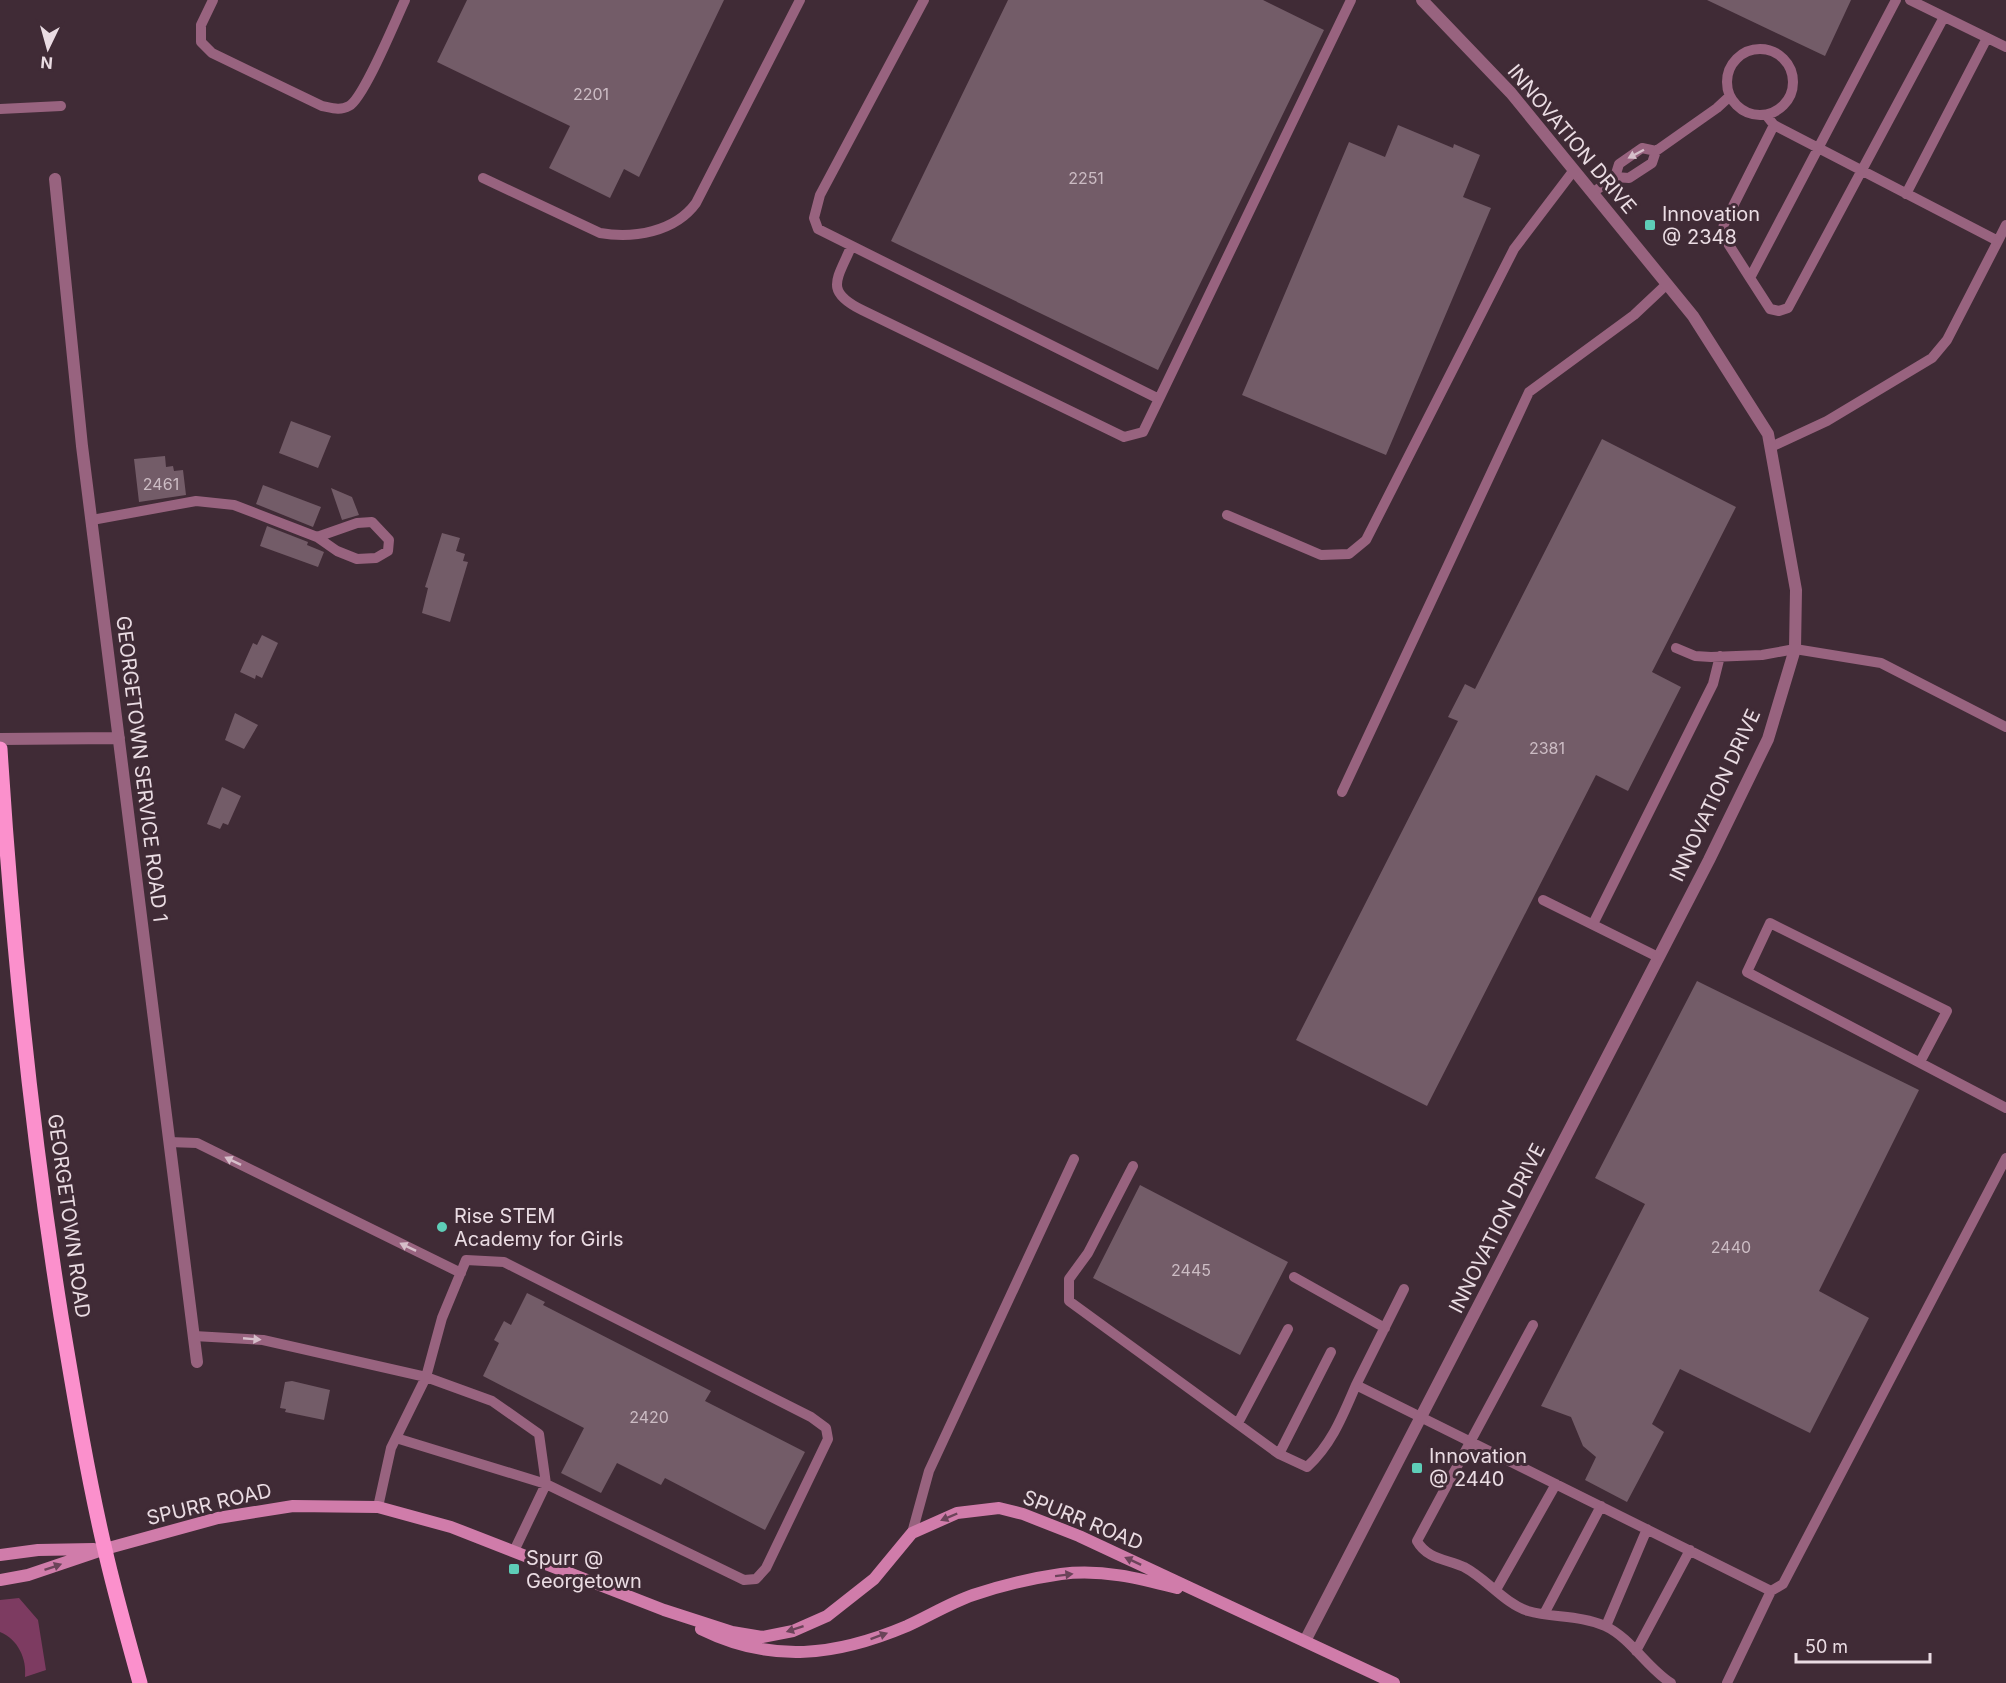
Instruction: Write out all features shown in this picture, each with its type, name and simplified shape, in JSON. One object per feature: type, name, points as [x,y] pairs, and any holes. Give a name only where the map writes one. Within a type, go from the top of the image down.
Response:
[{"type":"main road","name":"GEORGETOWN ROAD","points":[[0,749],[10,891],[36,1144],[72,1384],[105,1549],[140,1683]]},
{"type":"street","name":"INNOVATION DRIVE","points":[[1305,1641],[1768,739],[1795,649],[1796,590],[1768,434],[1693,316],[1511,93],[1422,0]]},
{"type":"street","name":"GEORGETOWN SERVICE ROAD 1","points":[[55,179],[92,520],[197,1362]]},
{"type":"street","points":[[0,739],[119,738]]},
{"type":"street","name":"SPURR ROAD","points":[[0,1580],[28,1575],[105,1549],[218,1518],[292,1506],[378,1507],[451,1527],[664,1610],[732,1632],[762,1637],[793,1631],[827,1616],[874,1579],[912,1533],[957,1513],[999,1508],[1023,1514],[1079,1536],[1394,1683]]},
{"type":"street","name":"SPURR ROAD","points":[[0,1555],[38,1550],[105,1549]]},
{"type":"street","name":"SPURR ROAD","points":[[664,1610],[732,1644],[794,1653],[850,1646],[905,1626],[972,1595],[1060,1574],[1104,1571],[1205,1594]]},
{"type":"lane","points":[[213,0],[201,24],[201,42],[212,53],[322,106],[337,110],[351,106],[363,88],[405,0]]},
{"type":"lane","points":[[483,178],[600,233],[616,236],[639,234],[681,220],[696,203],[800,0]]},
{"type":"lane","points":[[924,0],[814,210],[818,229],[1159,399]]},
{"type":"lane","points":[[851,247],[836,280],[836,290],[842,298],[862,310],[1124,437],[1143,432],[1351,0]]},
{"type":"lane","points":[[1750,278],[1896,0]]},
{"type":"lane","points":[[1910,0],[2006,47]]},
{"type":"lane","points":[[1773,126],[1724,224],[1722,234],[1770,309],[1779,311],[1788,308],[1944,16]]},
{"type":"lane","points":[[1906,194],[1987,38]]},
{"type":"lane","points":[[1761,49],[1772,51],[1788,64],[1794,85],[1785,105],[1766,115],[1745,112],[1730,96],[1727,74],[1740,56],[1761,49]]},
{"type":"lane","points":[[1615,177],[1629,178],[1652,163],[1656,151],[1717,108],[1730,96]]},
{"type":"lane","points":[[0,109],[61,106]]},
{"type":"lane","points":[[1766,115],[1773,126],[1998,241]]},
{"type":"lane","points":[[1592,193],[1615,177],[1619,164],[1642,148],[1656,151]]},
{"type":"lane","points":[[1227,515],[1321,555],[1348,554],[1366,540],[1514,249],[1574,170]]},
{"type":"lane","points":[[1771,447],[1827,421],[1932,358],[1947,340],[2006,225]]},
{"type":"lane","points":[[1342,792],[1530,392],[1634,315],[1667,284]]},
{"type":"lane","points":[[92,520],[195,501],[234,505],[317,537],[337,552],[357,559],[376,558],[388,551],[389,540],[372,522],[357,523],[317,537]]},
{"type":"lane","points":[[1676,648],[1695,656],[1761,655],[1795,649],[1881,663],[2006,728]]},
{"type":"lane","points":[[1593,924],[1713,684],[1720,656]]},
{"type":"lane","points":[[1543,900],[1658,957]]},
{"type":"lane","points":[[1920,1062],[1947,1011],[1770,923],[1747,972],[2006,1108]]},
{"type":"lane","points":[[169,1142],[196,1143],[461,1273]]},
{"type":"lane","points":[[1727,1683],[1771,1591],[1783,1584],[2006,1158]]},
{"type":"lane","points":[[912,1533],[929,1471],[1074,1159]]},
{"type":"lane","points":[[1133,1166],[1088,1253],[1069,1279],[1069,1301],[1279,1454],[1307,1467],[1319,1455],[1338,1427],[1356,1385],[1404,1289]]},
{"type":"lane","points":[[378,1507],[391,1448],[426,1377],[442,1318],[466,1260],[504,1262],[811,1417],[826,1428],[828,1439],[766,1569],[756,1580],[744,1580],[546,1484],[396,1438]]},
{"type":"lane","points":[[1294,1277],[1385,1328]]},
{"type":"lane","points":[[1533,1325],[1417,1541],[1422,1551],[1463,1567],[1497,1588],[1512,1604],[1544,1614],[1562,1614],[1606,1626],[1636,1651],[1657,1674],[1671,1683]]},
{"type":"lane","points":[[1238,1423],[1288,1329]]},
{"type":"lane","points":[[194,1336],[263,1340],[426,1377],[492,1401],[539,1434],[546,1484],[514,1551]]},
{"type":"lane","points":[[1279,1454],[1331,1352]]},
{"type":"lane","points":[[1356,1385],[1771,1591]]},
{"type":"lane","points":[[1497,1588],[1556,1484]]},
{"type":"lane","points":[[1544,1614],[1601,1506]]},
{"type":"lane","points":[[1606,1626],[1647,1528]]},
{"type":"lane","points":[[1636,1651],[1690,1550]]},
{"type":"shaded area","points":[[19,1598],[38,1620],[46,1670],[25,1677],[20,1650],[12,1639],[0,1632],[0,1600]]},
{"type":"building","points":[[467,0],[724,0],[639,177],[624,169],[610,198],[549,168],[570,126],[437,62]]},
{"type":"building","points":[[1008,0],[1263,0],[1324,30],[1158,370],[891,241]]},
{"type":"building","points":[[1707,0],[1851,0],[1825,56]]},
{"type":"building","points":[[1398,125],[1453,148],[1454,144],[1480,155],[1463,197],[1491,208],[1386,455],[1242,395],[1349,142],[1385,157]]},
{"type":"building","points":[[291,421],[331,436],[318,468],[279,453]]},
{"type":"building","points":[[1602,439],[1736,507],[1652,672],[1681,687],[1628,791],[1596,775],[1427,1106],[1296,1040],[1458,721],[1448,717],[1465,684],[1475,689]]},
{"type":"building","points":[[165,456],[166,467],[173,466],[174,471],[183,470],[186,495],[139,502],[134,459]]},
{"type":"building","points":[[263,485],[321,507],[313,527],[256,504]]},
{"type":"building","points":[[331,488],[352,497],[359,515],[342,520]]},
{"type":"building","points":[[267,526],[308,542],[307,545],[324,552],[318,567],[260,546]]},
{"type":"building","points":[[442,533],[460,538],[456,551],[465,554],[463,561],[468,562],[450,622],[422,613],[428,588],[425,587]]},
{"type":"building","points":[[262,635],[278,643],[262,678],[256,675],[255,679],[240,672],[253,643],[257,645]]},
{"type":"building","points":[[235,713],[258,725],[244,749],[225,740]]},
{"type":"building","points":[[222,787],[241,796],[228,825],[223,823],[220,829],[207,824]]},
{"type":"building","points":[[1697,981],[1919,1090],[1819,1291],[1869,1318],[1810,1433],[1680,1369],[1652,1424],[1664,1432],[1627,1502],[1585,1480],[1596,1457],[1583,1446],[1571,1417],[1541,1406],[1645,1204],[1595,1178]]},
{"type":"building","points":[[1140,1185],[1288,1262],[1240,1355],[1093,1278]]},
{"type":"building","points":[[527,1293],[545,1302],[543,1305],[711,1391],[705,1401],[805,1452],[765,1530],[665,1478],[661,1485],[617,1463],[601,1493],[561,1473],[584,1428],[483,1376],[499,1343],[494,1340],[504,1321],[511,1325]]},
{"type":"building","points":[[292,1381],[330,1390],[324,1420],[285,1412],[286,1409],[280,1408],[285,1382]]},
{"type":"place","name":"Innovation @ 2348","points":[[1650,225]]},
{"type":"place","name":"Rise STEM Academy for Girls","points":[[442,1227]]},
{"type":"place","name":"Innovation @ 2440","points":[[1417,1468]]},
{"type":"place","name":"Spurr @ Georgetown","points":[[514,1569]]}]
